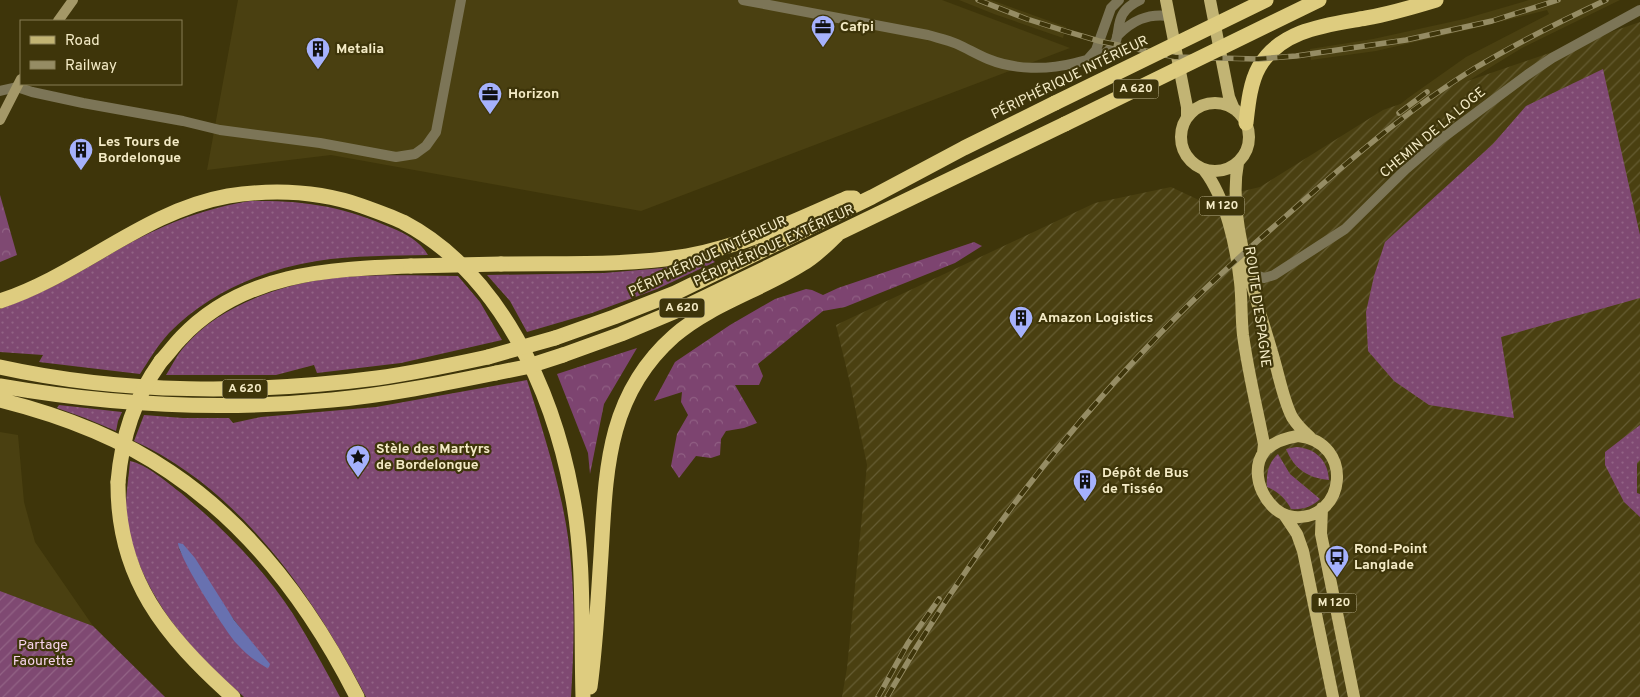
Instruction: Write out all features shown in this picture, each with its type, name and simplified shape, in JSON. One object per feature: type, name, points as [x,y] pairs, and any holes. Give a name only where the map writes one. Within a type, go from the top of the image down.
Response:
[{"type":"highway","name":"PÉRIPHÉRIQUE INTÉRIEUR","points":[[0,367],[64,378],[158,387],[276,388],[378,378],[432,369],[488,357],[555,338],[676,293],[872,197],[964,148],[1266,0]]},
{"type":"highway","name":"PÉRIPHÉRIQUE EXTÉRIEUR","points":[[0,386],[109,400],[218,406],[266,405],[381,394],[532,365],[621,334],[683,308],[837,235],[1318,0]]},
{"type":"highway","points":[[1246,123],[1254,76],[1263,60],[1279,45],[1311,29],[1336,22],[1400,10],[1436,0]]},
{"type":"highway","points":[[0,301],[53,278],[162,218],[198,204],[257,192],[321,195],[338,199],[388,216],[431,240],[475,280],[524,349],[546,402],[561,447],[572,494],[578,536],[582,585],[583,697]]},
{"type":"highway","points":[[233,697],[178,643],[157,615],[142,590],[131,566],[123,541],[119,513],[118,482],[121,450],[131,417],[143,390],[161,361],[199,321],[231,300],[263,286],[293,277],[325,271],[411,266],[649,261],[688,255],[732,244],[774,231],[847,198],[872,197]]},
{"type":"highway","points":[[589,697],[596,638],[606,484],[610,452],[626,399],[643,372],[674,336],[701,316],[804,263],[837,235]]},
{"type":"highway","points":[[0,400],[41,410],[107,436],[169,471],[212,503],[257,548],[282,578],[310,616],[357,697]]},
{"type":"main road","points":[[59,20],[73,0]]},
{"type":"main road","points":[[1166,0],[1187,106],[1187,117]]},
{"type":"main road","points":[[1210,0],[1229,98],[1234,109],[1246,123],[1249,133],[1248,144],[1238,162],[1222,171],[1204,170],[1190,161],[1181,146],[1181,131],[1187,117],[1193,110],[1209,103],[1226,105],[1234,109]]},
{"type":"main road","points":[[0,120],[19,83]]},
{"type":"main road","name":"ROUTE D'ESPAGNE","points":[[1238,162],[1235,174],[1240,236],[1292,417],[1310,438]]},
{"type":"main road","name":"ROUTE D'ESPAGNE","points":[[1204,170],[1212,180],[1219,196],[1227,219],[1233,246],[1240,284],[1243,336],[1264,444],[1264,453]]},
{"type":"main road","points":[[1298,436],[1310,438],[1325,447],[1333,460],[1337,475],[1335,491],[1327,504],[1314,514],[1295,517],[1285,516],[1270,505],[1261,488],[1258,470],[1264,453],[1270,446],[1298,436]]},
{"type":"main road","name":"M 120","points":[[1322,508],[1321,534],[1354,697]]},
{"type":"main road","name":"M 120","points":[[1285,516],[1297,534],[1303,551],[1332,697]]},
{"type":"street","points":[[25,85],[83,103],[183,121],[229,132],[320,143],[396,157],[415,154],[426,146],[436,132],[461,0]]},
{"type":"street","points":[[743,0],[936,37],[990,60],[1028,68],[1058,67],[1101,55],[1111,48],[1117,36],[1119,20],[1124,10],[1140,0]]},
{"type":"street","points":[[1087,60],[1096,50],[1111,8],[1119,0]]},
{"type":"street","name":"CHEMIN DE LA LOGE","points":[[1250,273],[1264,278],[1274,275],[1345,229],[1406,169],[1487,104],[1552,58],[1640,10]]},
{"type":"street","points":[[1117,36],[1135,21],[1146,16],[1169,16]]},
{"type":"street","points":[[0,91],[19,83]]},
{"type":"shaded area","points":[[238,0],[942,0],[1070,48],[641,211],[331,155],[207,170]]},
{"type":"shaded area","points":[[959,0],[991,0],[1066,27],[1063,38],[994,14]]},
{"type":"shaded area","points":[[1529,0],[1620,0],[1522,48],[1455,89],[870,697],[1327,163],[1408,98],[1466,57],[1549,14],[1547,10],[1376,51],[1311,60],[1310,49],[1373,39],[1464,19]]},
{"type":"shaded area","points":[[1640,22],[1640,697],[842,697],[847,668],[867,465],[836,325],[1095,203],[1171,187],[1201,201],[1260,187],[1383,110]]},
{"type":"shaded area","points":[[0,432],[18,435],[24,502],[35,542],[93,626],[0,591]]},
{"type":"green space","points":[[1603,69],[1640,235],[1640,298],[1501,337],[1514,418],[1429,405],[1394,381],[1368,351],[1366,312],[1374,276],[1385,242],[1493,144],[1526,106]]},
{"type":"green space","points":[[0,195],[17,255],[0,262]]},
{"type":"green space","points":[[250,201],[305,203],[357,214],[407,235],[417,242],[428,255],[331,259],[296,265],[256,277],[218,295],[184,319],[165,338],[140,374],[39,362],[43,355],[0,352],[0,309],[56,285],[137,239],[165,226],[206,211]]},
{"type":"green space","points":[[974,242],[982,246],[955,263],[845,307],[823,311],[758,364],[763,376],[759,385],[735,385],[757,423],[744,428],[726,431],[721,439],[720,455],[711,458],[696,456],[679,478],[671,466],[677,434],[688,415],[681,402],[682,392],[654,401],[675,362],[730,325],[775,299],[806,289],[823,295],[838,288]]},
{"type":"green space","points":[[711,259],[715,262],[657,289],[592,313],[527,332],[510,301],[487,275],[604,273],[663,268]]},
{"type":"green space","points":[[354,276],[458,276],[480,302],[502,340],[401,363],[317,373],[314,365],[276,375],[166,375],[185,346],[198,333],[229,311],[265,294],[302,283]]},
{"type":"green space","points":[[637,348],[604,404],[590,474],[588,453],[557,374]]},
{"type":"green space","points":[[527,380],[550,457],[567,528],[573,600],[571,697],[366,697],[323,622],[298,585],[270,550],[240,517],[208,487],[172,462],[134,441],[144,415],[183,418],[229,418],[233,423],[261,417],[376,407]]},
{"type":"green space","points":[[59,405],[122,412],[116,431],[57,408]]},
{"type":"green space","points":[[1640,425],[1640,460],[1637,463],[1637,493],[1640,494],[1640,517],[1624,502],[1605,465],[1605,452]]},
{"type":"green space","points":[[1296,447],[1309,450],[1319,456],[1326,467],[1329,480],[1308,475],[1293,462],[1286,449]]},
{"type":"green space","points":[[1278,454],[1290,474],[1320,499],[1317,502],[1307,507],[1291,509],[1281,496],[1267,487],[1268,469]]},
{"type":"green space","points":[[130,461],[150,470],[181,493],[242,549],[293,614],[340,697],[244,697],[214,670],[190,644],[163,609],[142,570],[134,549],[126,506]],"holes":[[[178,547],[258,651],[201,589]]]},
{"type":"green space","name":"Partage Faourette","points":[[0,591],[93,626],[165,697],[0,697]]},
{"type":"water","points":[[178,543],[183,544],[195,558],[234,620],[270,664],[269,667],[267,668],[251,657],[231,637],[194,578],[180,551]]},
{"type":"railway","points":[[978,0],[1065,31],[1132,48],[1175,57],[1258,59],[1296,56],[1406,40],[1492,21],[1558,0]]},
{"type":"railway","points":[[887,697],[945,602],[976,556],[1042,467],[1114,383],[1201,293],[1331,176],[1425,101],[1475,68],[1539,32],[1606,0]]},
{"type":"railway","points":[[1399,113],[1427,92]]},
{"type":"railway","points":[[878,697],[908,643],[939,599]]},
{"type":"place","name":"Cafpi","points":[[823,48]]},
{"type":"place","name":"Metalia","points":[[318,70]]},
{"type":"place","name":"Horizon","points":[[490,115]]},
{"type":"place","name":"Les Tours de Bordelongue","points":[[81,171]]},
{"type":"place","name":"Amazon Logistics","points":[[1021,339]]},
{"type":"place","name":"Stèle des Martyrs de Bordelongue","points":[[358,478]]},
{"type":"place","name":"Dépôt de Bus de Tisséo","points":[[1085,502]]},
{"type":"place","name":"Rond-Point Langlade","points":[[1337,578]]}]
